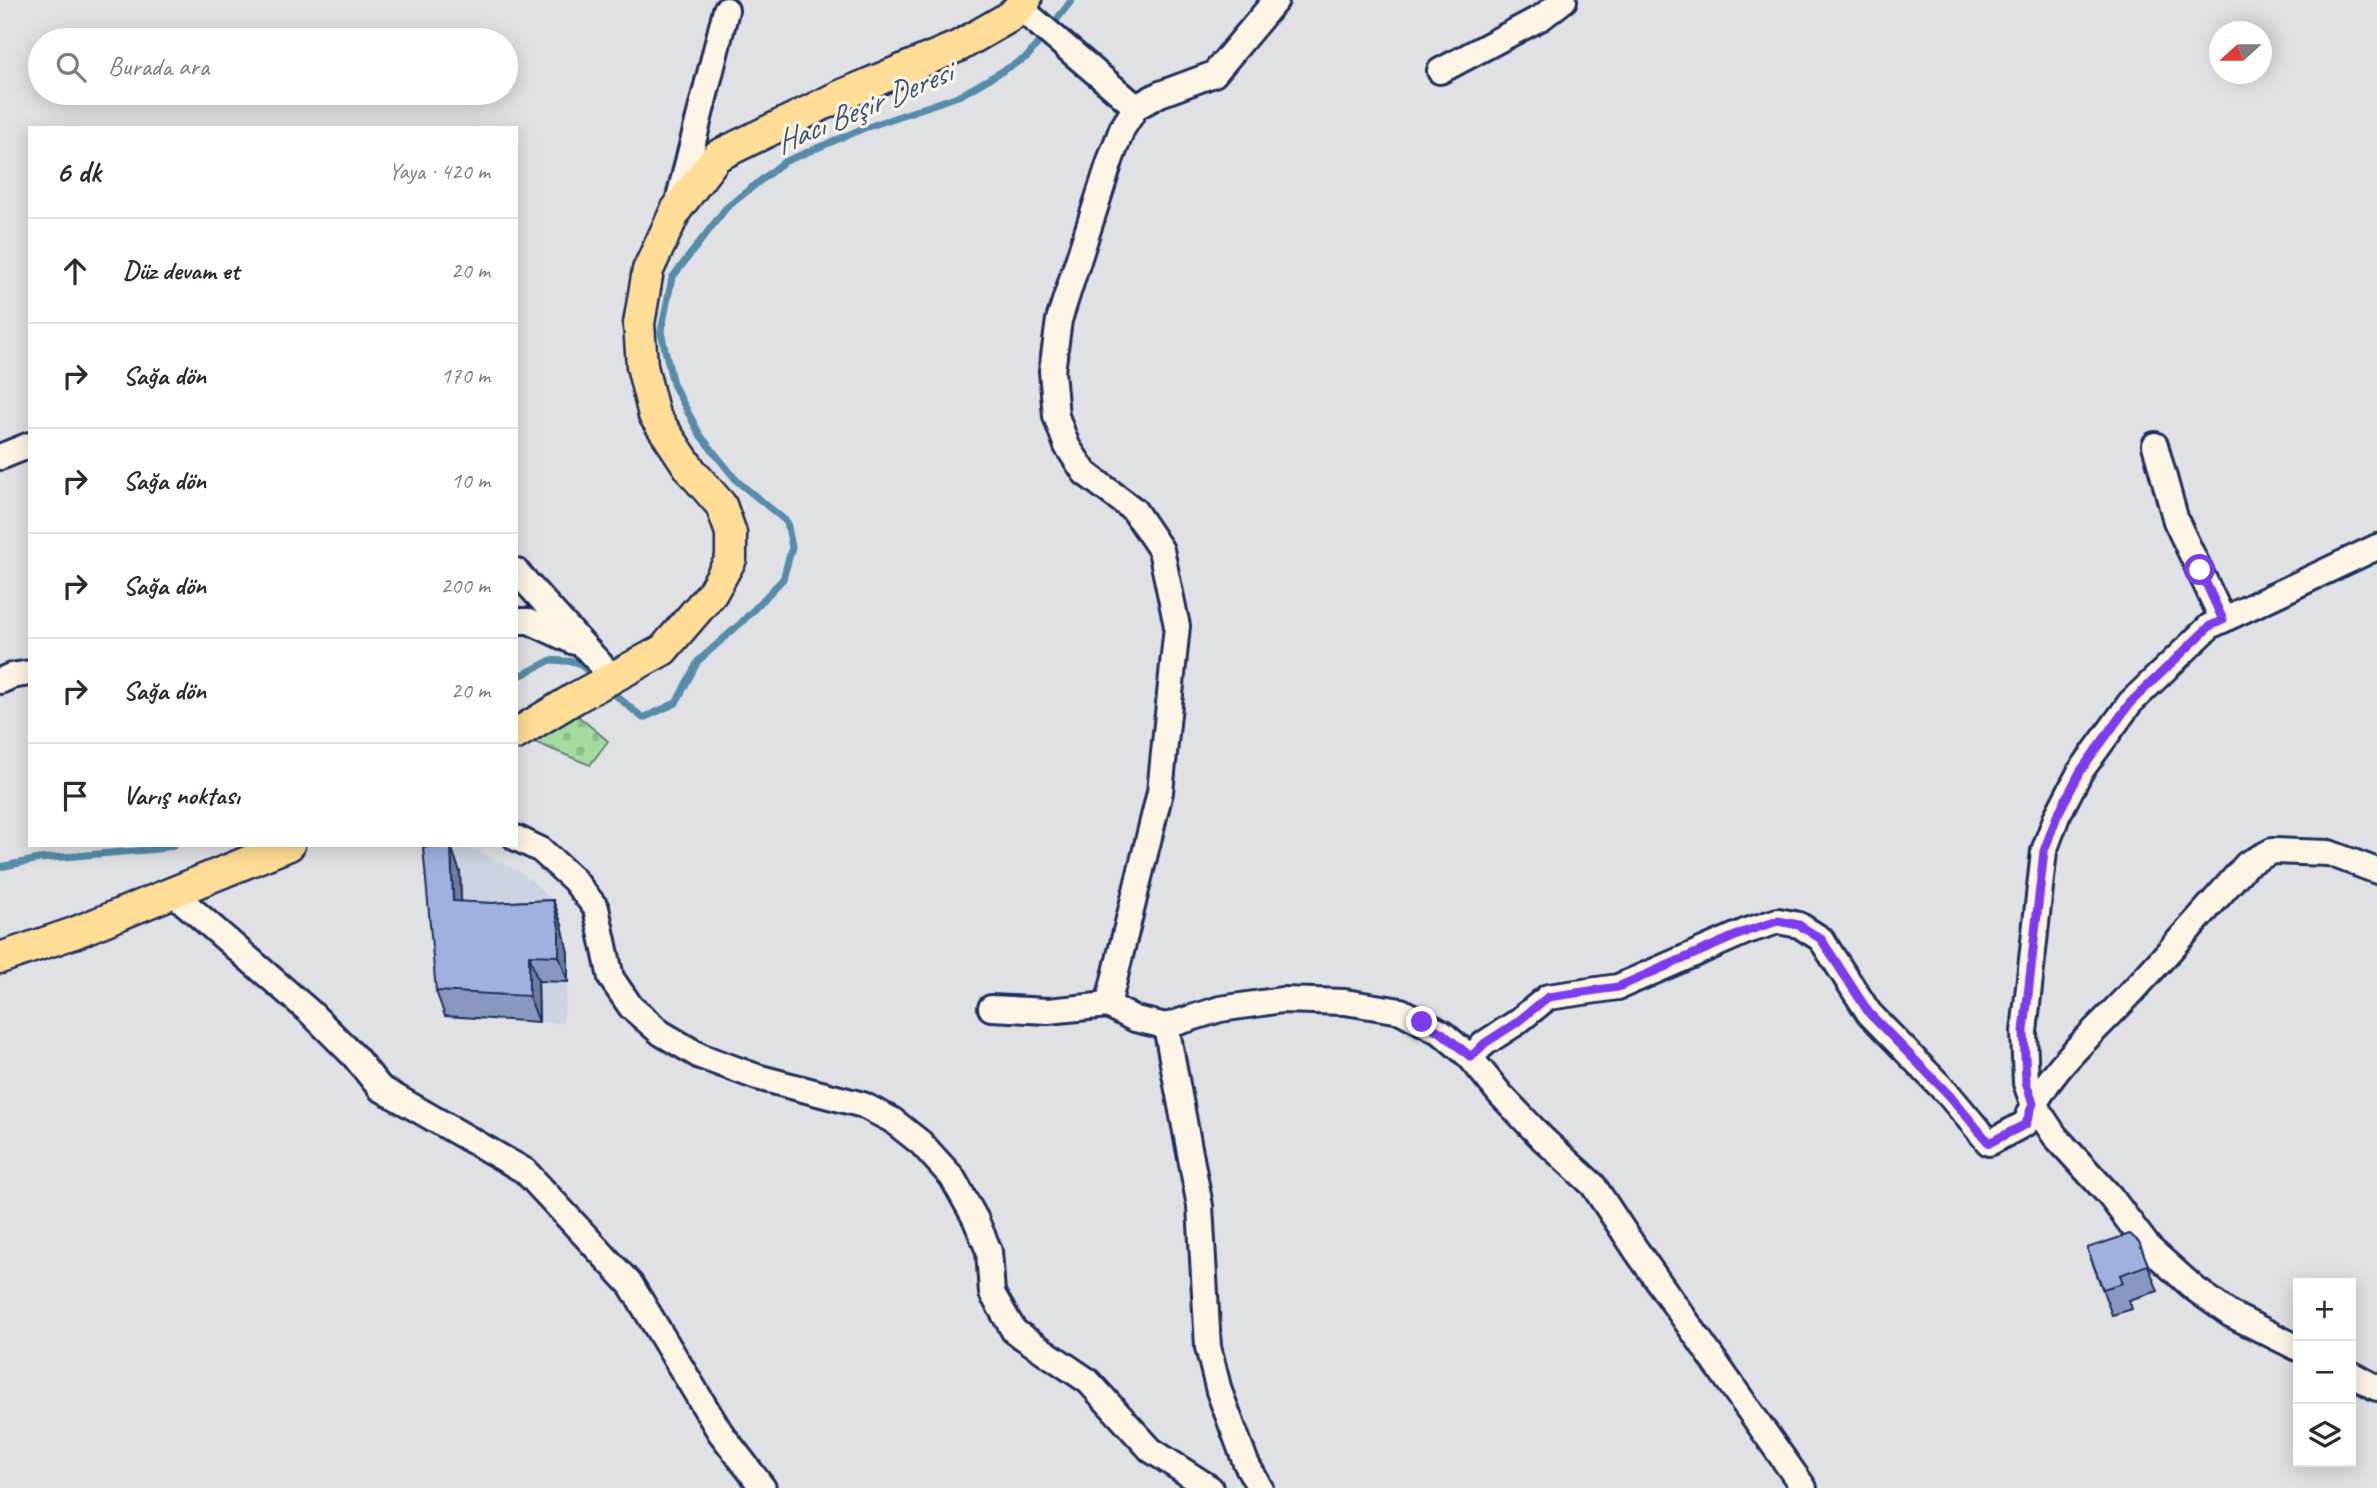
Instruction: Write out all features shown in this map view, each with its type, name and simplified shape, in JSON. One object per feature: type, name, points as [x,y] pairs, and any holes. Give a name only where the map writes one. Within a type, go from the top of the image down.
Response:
[{"type":"main road","points":[[518,733],[663,650],[712,593],[731,559],[731,533],[721,505],[692,472],[654,415],[642,366],[639,324],[648,270],[676,210],[717,156],[842,95],[959,46],[1011,16],[1027,10]]},
{"type":"main road","points":[[0,957],[74,933],[284,847]]},
{"type":"street","points":[[1108,1004],[1160,792],[1178,626],[1161,550],[1134,510],[1085,473],[1067,446],[1056,416],[1052,371],[1059,320],[1122,129],[1136,107],[1160,94],[1214,74],[1276,0]]},
{"type":"street","points":[[1440,71],[1542,17],[1564,0]]},
{"type":"street","points":[[676,210],[726,10]]},
{"type":"street","points":[[1027,10],[1136,107]]},
{"type":"street","points":[[2155,445],[2176,521],[2223,620]]},
{"type":"street","points":[[0,457],[28,446]]},
{"type":"street","points":[[2293,1346],[2230,1314],[2195,1289],[2149,1248],[2110,1196],[2055,1136],[2033,1103],[2026,1083],[2024,1031],[2044,851],[2057,816],[2080,772],[2130,703],[2210,626],[2377,547]]},
{"type":"street","points":[[518,573],[613,678]]},
{"type":"street","points":[[518,621],[529,621],[584,647]]},
{"type":"street","points":[[0,681],[28,673]]},
{"type":"street","points":[[518,839],[541,850],[575,880],[596,908],[611,978],[631,1007],[661,1032],[700,1056],[757,1077],[863,1105],[892,1120],[920,1143],[952,1177],[975,1218],[989,1251],[992,1293],[1014,1331],[1088,1381],[1151,1450],[1210,1488]]},
{"type":"street","points":[[1471,1057],[1485,1043],[1516,1023],[1548,997],[1618,987],[1747,931],[1778,921],[1799,925],[1821,939],[1869,1013],[1949,1095],[1989,1143],[2026,1124],[2033,1103],[2054,1073],[2130,995],[2247,864],[2272,851],[2329,853],[2377,871]]},
{"type":"street","points":[[173,893],[310,1012],[355,1057],[380,1088],[525,1171],[631,1285],[720,1432],[763,1488]]},
{"type":"street","points":[[991,1008],[1048,1011],[1108,1004],[1135,1019],[1166,1026],[1220,1009],[1282,1000],[1345,1002],[1401,1011],[1442,1033],[1471,1057],[1500,1094],[1593,1185],[1804,1488]]},
{"type":"street","points":[[1166,1026],[1200,1206],[1208,1347],[1245,1463],[1259,1488]]},
{"type":"street","points":[[2356,1377],[2377,1388]]},
{"type":"shaded area","points":[[429,847],[465,847],[524,874],[551,900],[566,935],[568,982],[563,1023],[445,1016]]},
{"type":"green space","points":[[572,711],[608,741],[590,765],[527,739]]},
{"type":"building","points":[[423,847],[451,847],[453,901],[492,903],[553,900],[559,927],[559,956],[529,955],[529,996],[436,991]]},
{"type":"building","points":[[2130,1234],[2139,1242],[2148,1265],[2120,1275],[2123,1283],[2103,1289],[2087,1248]]},
{"type":"waterway","name":"Hacı Beşir Deresi","points":[[607,688],[643,718],[676,703],[698,661],[741,623],[783,579],[792,547],[787,522],[737,481],[700,435],[673,384],[661,332],[672,278],[726,208],[784,162],[862,129],[961,95],[1027,57],[1072,0]]},
{"type":"waterway","name":"Hacı Beşir Deresi","points":[[518,677],[551,660],[577,662],[595,677]]},
{"type":"waterway","name":"Hacı Beşir Deresi","points":[[0,867],[39,859],[166,847]]},
{"type":"route","points":[[1422,1022],[1442,1033],[1471,1057],[1485,1043],[1516,1023],[1548,997],[1618,987],[1666,968],[1712,945],[1778,921],[1799,925],[1821,939],[1869,1013],[1949,1095],[1989,1143],[2026,1124],[2033,1103],[2026,1083],[2024,1031],[2044,851],[2057,816],[2080,772],[2130,703],[2210,626],[2223,620],[2200,570]]}]
